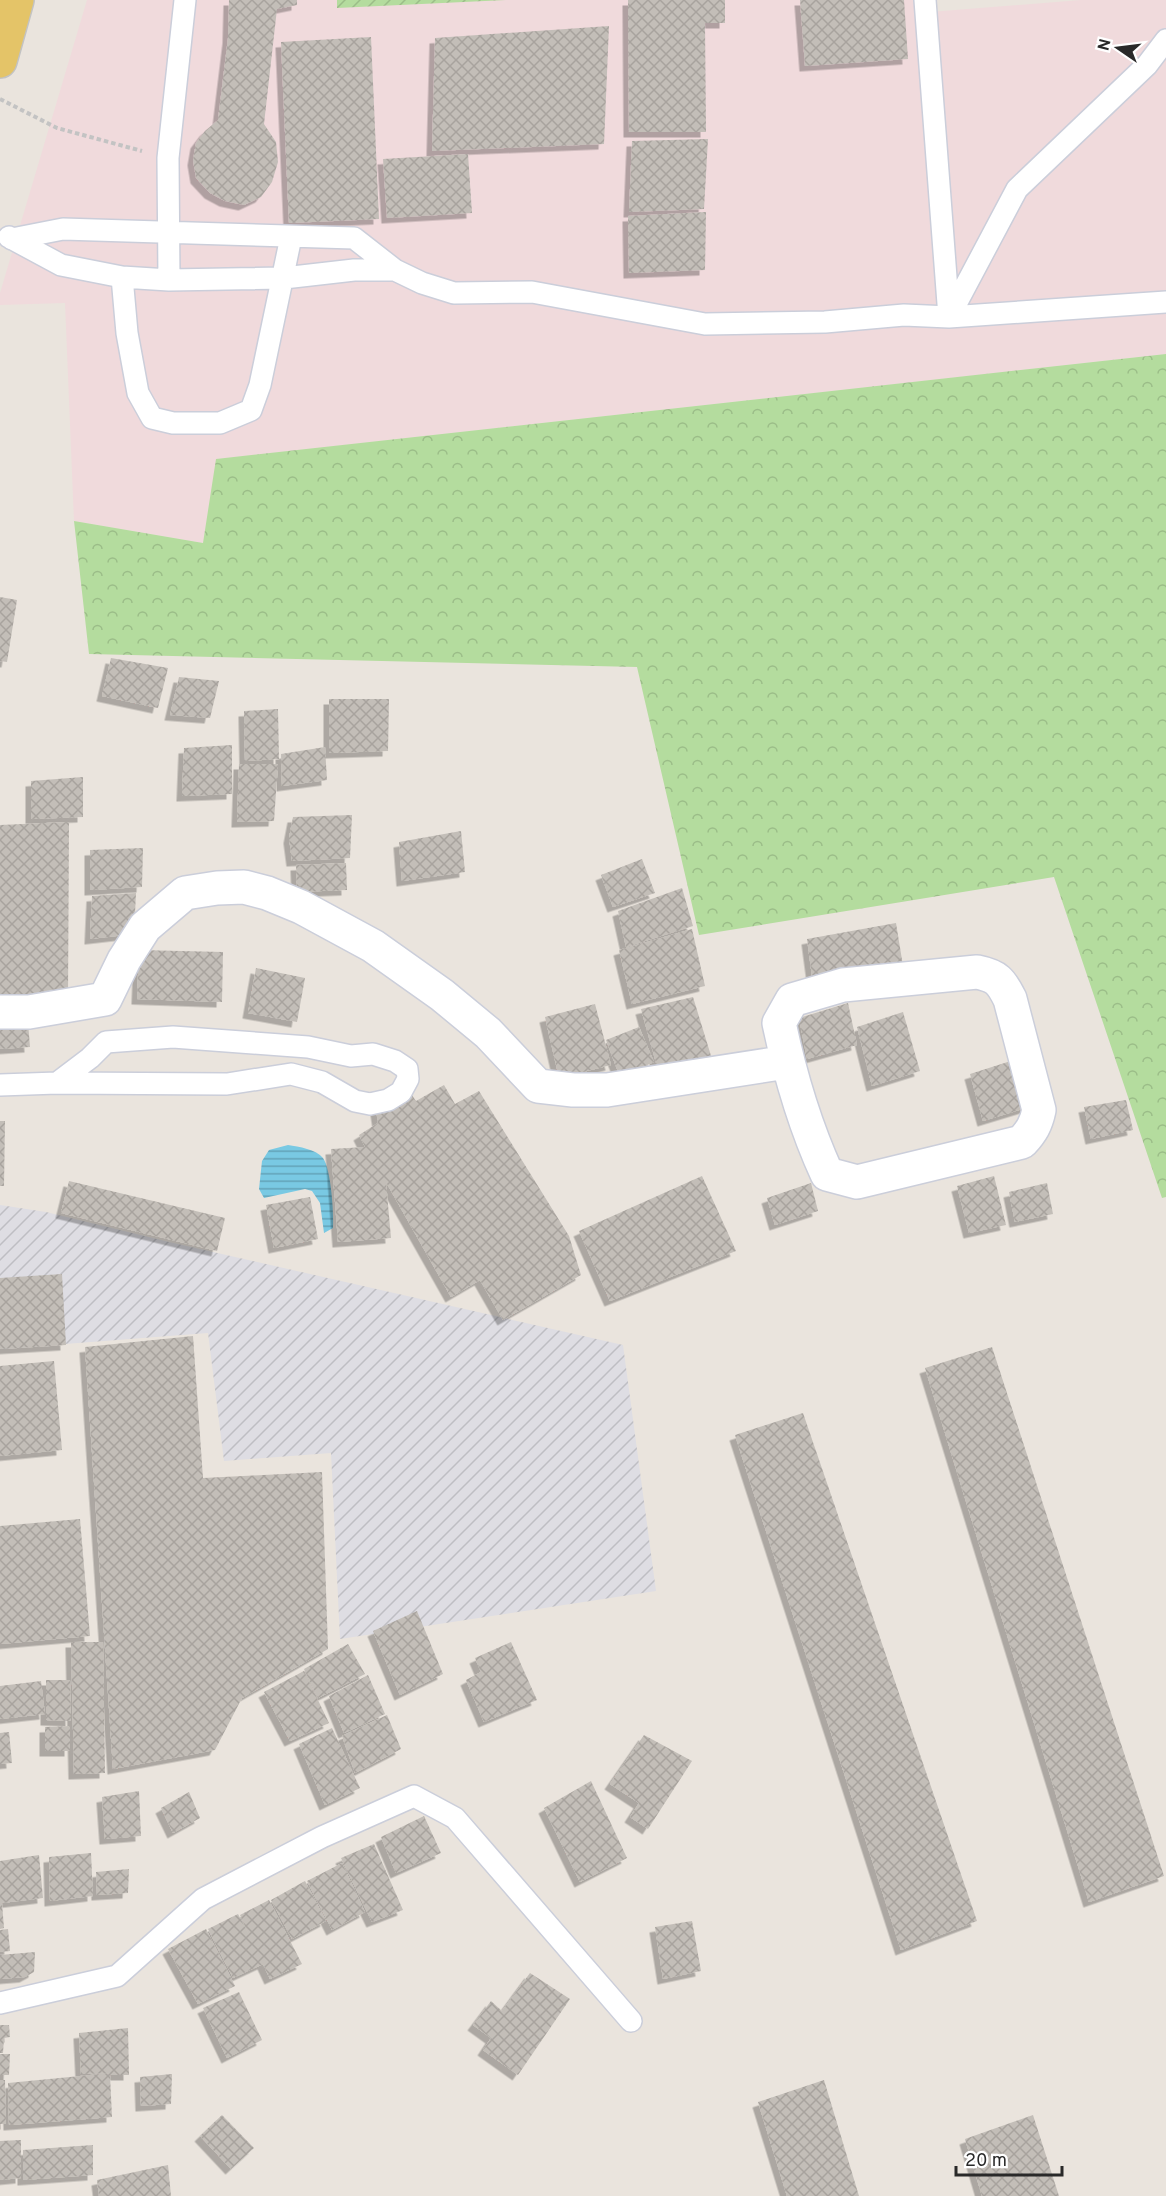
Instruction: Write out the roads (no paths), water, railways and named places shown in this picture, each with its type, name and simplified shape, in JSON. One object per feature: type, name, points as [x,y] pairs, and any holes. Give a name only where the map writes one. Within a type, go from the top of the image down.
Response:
[{"type":"main road","points":[[0,61],[17,0]]},
{"type":"street","points":[[0,1012],[29,1012],[105,999],[124,960],[145,927],[185,893],[244,887],[267,893],[301,907],[373,946],[442,995],[488,1033],[538,1086],[573,1090],[608,1090],[787,1062]]},
{"type":"street","points":[[977,972],[990,974],[1001,982],[1010,999],[1039,1110],[1036,1123],[1022,1142],[857,1182],[827,1174],[814,1144],[787,1062],[779,1023],[792,1000],[843,985],[977,972]]},
{"type":"lane","points":[[170,280],[168,158],[185,0]]},
{"type":"lane","points":[[925,0],[949,317]]},
{"type":"lane","points":[[949,317],[1017,189],[1148,65],[1166,40]]},
{"type":"lane","points":[[6,236],[63,229],[354,238],[395,270],[422,283],[454,293],[532,292],[705,324],[825,322],[904,315],[949,317],[1166,302]]},
{"type":"lane","points":[[6,236],[61,265],[122,277],[170,280],[284,278],[354,270],[395,270]]},
{"type":"lane","points":[[122,277],[127,333],[138,393],[152,418],[174,423],[220,423],[250,410],[260,385],[291,237]]},
{"type":"lane","points":[[0,1085],[227,1084],[291,1074],[322,1082],[355,1101],[370,1104],[388,1100],[401,1092],[408,1079],[407,1068],[395,1061],[373,1054],[351,1056],[308,1047],[173,1037],[106,1042],[90,1058],[57,1083]]},
{"type":"lane","points":[[0,2003],[117,1976],[203,1899],[322,1837],[414,1796],[455,1818],[631,2021]]},
{"type":"water","points":[[288,1145],[316,1152],[326,1164],[331,1192],[333,1228],[324,1233],[320,1203],[312,1191],[305,1189],[264,1198],[259,1189],[262,1161],[269,1150]]}]
